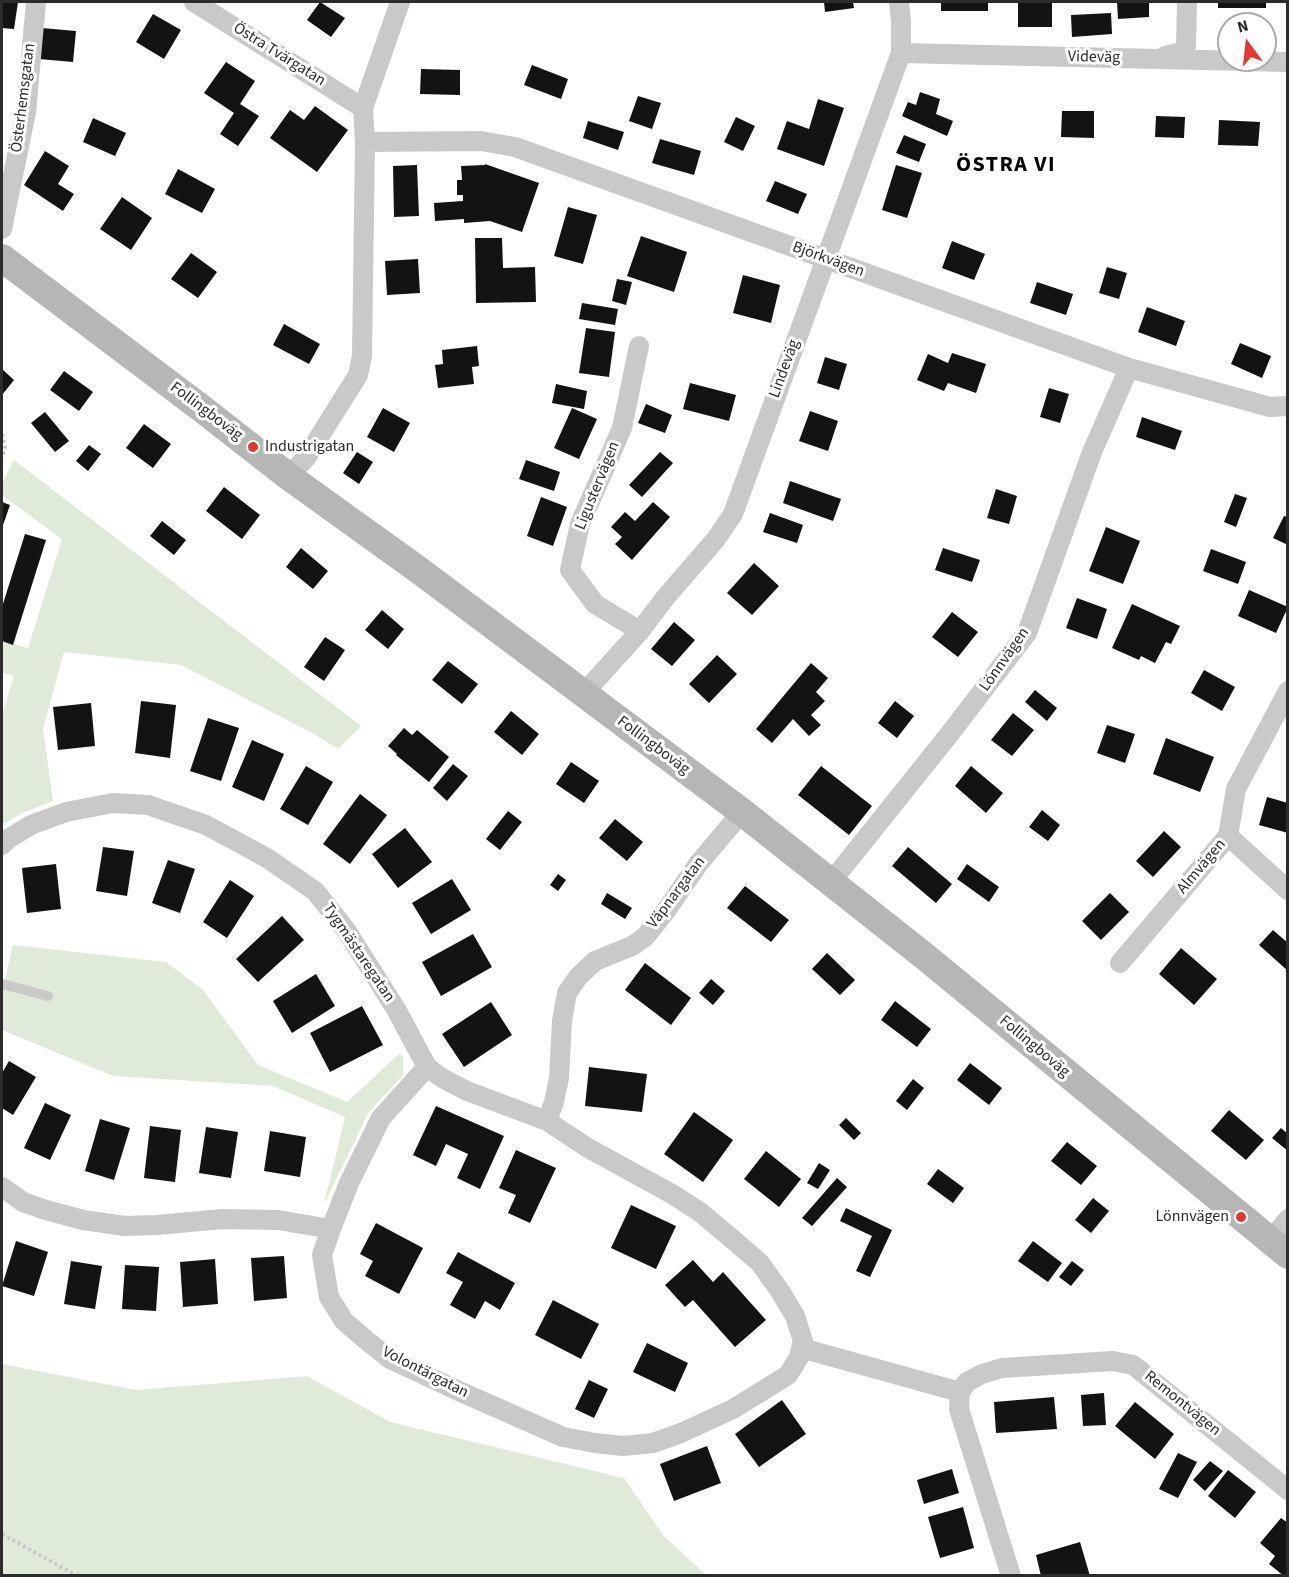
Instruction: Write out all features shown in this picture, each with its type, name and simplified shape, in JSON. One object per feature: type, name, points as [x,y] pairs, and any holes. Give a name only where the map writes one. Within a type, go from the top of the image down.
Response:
[{"type":"main road","name":"Follingboväg","points":[[2,258],[288,476],[429,578],[742,812],[923,955],[1279,1248]]},
{"type":"street","name":"Österhemsgatan","points":[[2,229],[26,112],[36,2]]},
{"type":"street","name":"Östra Tvärgatan","points":[[194,2],[363,108]]},
{"type":"street","points":[[288,476],[306,458],[358,375],[362,356],[365,142],[363,108],[400,2]]},
{"type":"street","name":"Lindeväg","points":[[583,694],[640,631],[716,539],[732,514],[901,53],[901,21],[898,2]]},
{"type":"street","points":[[1151,59],[1182,52],[1186,46],[1187,2]]},
{"type":"street","name":"Videväg","points":[[901,53],[1287,62]]},
{"type":"street","name":"Björkvägen","points":[[365,142],[481,141],[515,147],[1129,368],[1270,406],[1287,406]]},
{"type":"street","name":"Ligustervägen","points":[[639,346],[622,428],[580,524],[570,570],[595,604],[640,631]]},
{"type":"street","name":"Lönnvägen","points":[[831,882],[1027,633],[1092,452],[1129,368]]},
{"type":"street","name":"Almvägen","points":[[1120,963],[1228,836],[1236,789],[1287,691]]},
{"type":"street","name":"Tygmästaregatan","points":[[2,845],[32,825],[66,812],[113,803],[148,805],[206,825],[267,858],[315,891],[346,930],[396,1009],[427,1067],[442,1078],[467,1090],[547,1121],[588,1148],[700,1212],[760,1263],[795,1316],[803,1341],[801,1348]]},
{"type":"street","name":"Väpnargatan","points":[[547,1121],[559,1078],[561,1021],[567,993],[578,977],[595,961],[632,946],[645,937],[699,863],[742,812]]},
{"type":"street","points":[[1228,836],[1287,890]]},
{"type":"street","points":[[2,1187],[23,1202],[46,1210],[83,1220],[125,1226],[223,1219],[278,1220],[331,1228],[349,1183],[381,1118],[427,1067]]},
{"type":"street","points":[[1279,1248],[1287,1219]]},
{"type":"street","name":"Volontärgatan","points":[[331,1228],[322,1255],[329,1298],[344,1321],[390,1359],[563,1437],[623,1446],[653,1443],[681,1433],[733,1409],[788,1375],[799,1358],[801,1348]]},
{"type":"street","points":[[801,1348],[960,1392],[959,1408],[1011,1575]]},
{"type":"street","name":"Remontvägen","points":[[960,1392],[967,1382],[982,1374],[1002,1368],[1113,1361],[1133,1365],[1287,1490]]},
{"type":"lane","points":[[2,984],[48,996]]},
{"type":"path","points":[[2,434],[5,447],[2,458]]},
{"type":"path","points":[[2,1533],[70,1572],[80,1575]]},
{"type":"green space","points":[[14,460],[361,726],[338,749],[314,734],[181,665],[64,652],[43,729],[53,801],[22,813],[2,825],[2,714],[14,676],[2,672],[2,641],[28,648],[62,539],[2,495],[2,483]]},
{"type":"green space","points":[[13,945],[166,962],[203,990],[258,1065],[347,1102],[399,1054],[403,1056],[403,1075],[368,1113],[324,1204],[345,1117],[273,1086],[113,1076],[2,1030],[2,992]]},
{"type":"green space","points":[[2,1364],[136,1390],[307,1376],[390,1422],[624,1478],[663,1535],[706,1575],[2,1575]]},
{"type":"building","points":[[2,2],[18,2],[14,29],[2,28]]},
{"type":"building","points":[[320,2],[345,18],[331,37],[307,20]]},
{"type":"building","points":[[824,2],[853,2],[854,8],[825,12]]},
{"type":"building","points":[[941,2],[988,2],[988,11],[941,11]]},
{"type":"building","points":[[1018,2],[1052,2],[1052,27],[1018,27]]},
{"type":"building","points":[[1117,2],[1149,2],[1149,17],[1118,19]]},
{"type":"building","points":[[1218,2],[1266,2],[1266,8],[1218,8]]},
{"type":"building","points":[[1111,13],[1112,34],[1072,37],[1071,15]]},
{"type":"building","points":[[153,14],[181,30],[164,59],[136,42]]},
{"type":"building","points":[[42,28],[76,31],[73,62],[39,59]]},
{"type":"building","points":[[226,62],[255,81],[240,104],[259,116],[238,146],[220,134],[234,113],[204,93]]},
{"type":"building","points":[[532,65],[568,79],[561,99],[524,85]]},
{"type":"building","points":[[421,69],[460,70],[460,95],[420,94]]},
{"type":"building","points":[[920,92],[940,99],[936,114],[953,121],[947,136],[902,116],[908,102],[916,105]]},
{"type":"building","points":[[638,96],[661,103],[652,129],[629,121]]},
{"type":"building","points":[[818,99],[844,108],[824,166],[777,149],[787,121],[809,129]]},
{"type":"building","points":[[315,106],[348,130],[317,172],[270,138],[290,110],[304,120]]},
{"type":"building","points":[[1062,111],[1094,111],[1094,138],[1061,137]]},
{"type":"building","points":[[1156,116],[1185,117],[1184,138],[1155,137]]},
{"type":"building","points":[[736,117],[755,126],[743,151],[724,142]]},
{"type":"building","points":[[93,118],[126,133],[115,156],[83,142]]},
{"type":"building","points":[[1219,120],[1260,122],[1258,146],[1218,145]]},
{"type":"building","points":[[588,121],[624,132],[618,150],[583,138]]},
{"type":"building","points":[[904,135],[926,144],[919,162],[896,153]]},
{"type":"building","points":[[660,139],[701,151],[694,175],[652,163]]},
{"type":"building","points":[[45,151],[69,166],[58,184],[74,194],[63,211],[24,185]]},
{"type":"building","points":[[485,164],[539,183],[522,232],[490,221],[464,223],[464,219],[435,221],[434,203],[463,201],[463,195],[457,195],[457,180],[462,180],[461,166]]},
{"type":"building","points":[[417,165],[419,216],[394,217],[393,166]]},
{"type":"building","points":[[896,165],[922,173],[907,218],[882,210]]},
{"type":"building","points":[[178,169],[215,189],[202,213],[165,194]]},
{"type":"building","points":[[775,181],[807,194],[798,214],[766,201]]},
{"type":"building","points":[[122,197],[152,218],[131,250],[100,229]]},
{"type":"building","points":[[568,207],[597,215],[583,264],[554,256]]},
{"type":"building","points":[[641,236],[687,252],[674,292],[627,276]]},
{"type":"building","points":[[475,238],[502,238],[503,268],[535,267],[536,302],[476,303]]},
{"type":"building","points":[[952,241],[985,254],[974,280],[942,268]]},
{"type":"building","points":[[191,253],[217,272],[198,298],[171,279]]},
{"type":"building","points":[[418,259],[420,293],[387,295],[385,261]]},
{"type":"building","points":[[1107,267],[1127,273],[1119,299],[1099,293]]},
{"type":"building","points":[[743,275],[780,285],[771,323],[733,313]]},
{"type":"building","points":[[617,279],[632,282],[626,305],[612,301]]},
{"type":"building","points":[[1037,282],[1073,294],[1066,315],[1030,303]]},
{"type":"building","points":[[582,303],[618,309],[615,325],[579,319]]},
{"type":"building","points":[[1147,307],[1185,321],[1176,346],[1138,332]]},
{"type":"building","points":[[284,324],[320,344],[309,364],[273,345]]},
{"type":"building","points":[[586,328],[615,332],[609,377],[579,373]]},
{"type":"building","points":[[1240,343],[1271,356],[1262,378],[1231,364]]},
{"type":"building","points":[[477,346],[479,366],[472,367],[474,384],[438,388],[435,365],[443,364],[442,350]]},
{"type":"building","points":[[952,353],[986,364],[976,393],[948,383],[944,391],[917,380],[928,354],[948,363]]},
{"type":"building","points":[[825,357],[847,364],[839,390],[817,383]]},
{"type":"building","points":[[2,369],[14,380],[2,395]]},
{"type":"building","points":[[64,371],[93,392],[79,411],[50,390]]},
{"type":"building","points":[[690,383],[736,395],[729,421],[683,409]]},
{"type":"building","points":[[556,384],[587,391],[584,409],[552,403]]},
{"type":"building","points":[[1049,388],[1069,394],[1060,423],[1040,417]]},
{"type":"building","points":[[646,404],[672,415],[665,433],[638,423]]},
{"type":"building","points":[[383,408],[410,423],[394,452],[367,437]]},
{"type":"building","points":[[572,408],[597,419],[579,459],[554,448]]},
{"type":"building","points":[[810,411],[838,421],[828,451],[799,441]]},
{"type":"building","points":[[45,412],[69,441],[55,452],[31,423]]},
{"type":"building","points":[[1142,417],[1182,431],[1175,450],[1136,437]]},
{"type":"building","points":[[144,424],[171,444],[153,468],[126,448]]},
{"type":"building","points":[[89,445],[101,454],[88,471],[76,461]]},
{"type":"building","points":[[357,452],[373,462],[359,484],[343,473]]},
{"type":"building","points":[[660,452],[673,463],[642,497],[629,485]]},
{"type":"building","points":[[526,460],[560,472],[554,491],[519,479]]},
{"type":"building","points":[[790,481],[841,499],[833,521],[783,503]]},
{"type":"building","points":[[224,487],[260,515],[242,539],[206,511]]},
{"type":"building","points":[[996,489],[1017,496],[1009,524],[987,518]]},
{"type":"building","points":[[1235,494],[1247,498],[1236,527],[1224,522]]},
{"type":"building","points":[[541,497],[567,507],[553,546],[527,536]]},
{"type":"building","points":[[2,502],[10,505],[2,528]]},
{"type":"building","points":[[653,502],[670,517],[632,560],[615,544],[622,537],[611,527],[625,512],[635,521]]},
{"type":"building","points":[[770,513],[803,525],[797,543],[763,532]]},
{"type":"building","points":[[1284,516],[1288,517],[1288,545],[1273,538]]},
{"type":"building","points":[[162,521],[186,540],[174,555],[150,536]]},
{"type":"building","points":[[1106,527],[1140,541],[1123,584],[1089,571]]},
{"type":"building","points":[[25,534],[46,540],[13,645],[2,641],[2,607]]},
{"type":"building","points":[[301,548],[328,571],[313,589],[286,567]]},
{"type":"building","points":[[943,548],[980,560],[972,582],[935,570]]},
{"type":"building","points":[[1211,549],[1246,562],[1238,584],[1203,571]]},
{"type":"building","points":[[754,563],[779,586],[752,615],[727,593]]},
{"type":"building","points":[[1249,590],[1288,607],[1276,633],[1238,616]]},
{"type":"building","points":[[1077,598],[1107,609],[1097,639],[1066,628]]},
{"type":"building","points":[[1132,604],[1180,626],[1171,644],[1166,642],[1155,663],[1141,656],[1139,660],[1112,648]]},
{"type":"building","points":[[382,610],[404,629],[388,649],[365,630]]},
{"type":"building","points":[[952,612],[978,632],[958,657],[932,637]]},
{"type":"building","points":[[674,622],[695,640],[672,666],[651,649]]},
{"type":"building","points":[[325,637],[345,650],[324,681],[304,667]]},
{"type":"building","points":[[717,655],[737,674],[709,703],[689,684]]},
{"type":"building","points":[[448,661],[478,684],[462,704],[432,680]]},
{"type":"building","points":[[811,663],[828,678],[816,692],[825,701],[811,715],[821,725],[809,736],[793,719],[772,743],[756,729]]},
{"type":"building","points":[[1204,670],[1235,687],[1222,711],[1191,693]]},
{"type":"building","points":[[1035,690],[1057,708],[1047,721],[1025,702]]},
{"type":"building","points":[[141,701],[176,705],[170,758],[135,753]]},
{"type":"building","points":[[895,701],[914,716],[897,738],[878,723]]},
{"type":"building","points":[[91,703],[95,746],[58,750],[53,707]]},
{"type":"building","points":[[511,711],[539,734],[522,755],[494,732]]},
{"type":"building","points":[[1013,713],[1034,730],[1012,756],[991,740]]},
{"type":"building","points":[[208,718],[239,728],[221,781],[190,771]]},
{"type":"building","points":[[1107,725],[1135,734],[1125,763],[1097,753]]},
{"type":"building","points":[[404,728],[412,735],[417,730],[449,757],[429,782],[388,746]]},
{"type":"building","points":[[1166,738],[1214,757],[1200,792],[1153,774]]},
{"type":"building","points":[[252,740],[284,754],[264,801],[232,787]]},
{"type":"building","points":[[571,762],[599,781],[584,803],[556,784]]},
{"type":"building","points":[[453,764],[468,776],[447,801],[433,788]]},
{"type":"building","points":[[306,766],[333,782],[308,825],[280,809]]},
{"type":"building","points":[[821,766],[872,806],[849,835],[798,795]]},
{"type":"building","points":[[971,766],[1003,793],[986,813],[955,786]]},
{"type":"building","points":[[360,794],[387,815],[350,864],[323,844]]},
{"type":"building","points":[[1267,797],[1288,803],[1288,833],[1259,825]]},
{"type":"building","points":[[1042,810],[1060,825],[1048,841],[1029,827]]},
{"type":"building","points":[[508,811],[522,822],[500,850],[486,839]]},
{"type":"building","points":[[615,819],[643,842],[627,861],[599,838]]},
{"type":"building","points":[[405,828],[432,862],[398,888],[372,854]]},
{"type":"building","points":[[1164,831],[1181,847],[1153,877],[1136,861]]},
{"type":"building","points":[[103,847],[134,851],[127,896],[96,891]]},
{"type":"building","points":[[908,847],[952,884],[936,903],[892,866]]},
{"type":"building","points":[[168,860],[195,869],[180,913],[152,903]]},
{"type":"building","points":[[56,864],[61,909],[27,913],[22,868]]},
{"type":"building","points":[[967,864],[999,887],[989,902],[957,879]]},
{"type":"building","points":[[558,874],[566,880],[558,891],[550,885]]},
{"type":"building","points":[[452,879],[471,910],[431,934],[412,903]]},
{"type":"building","points":[[230,880],[254,896],[227,938],[203,922]]},
{"type":"building","points":[[745,886],[789,920],[771,942],[727,908]]},
{"type":"building","points":[[607,893],[632,908],[625,919],[601,904]]},
{"type":"building","points":[[1110,893],[1129,912],[1101,940],[1082,921]]},
{"type":"building","points":[[282,916],[304,940],[258,982],[236,959]]},
{"type":"building","points":[[1273,930],[1288,943],[1288,971],[1259,945]]},
{"type":"building","points":[[473,934],[492,967],[441,996],[422,962]]},
{"type":"building","points":[[1181,948],[1217,979],[1194,1005],[1159,974]]},
{"type":"building","points":[[827,953],[855,980],[840,995],[812,969]]},
{"type":"building","points":[[645,963],[691,998],[671,1025],[625,990]]},
{"type":"building","points":[[316,974],[335,1006],[292,1033],[273,1001]]},
{"type":"building","points":[[711,979],[725,991],[713,1005],[699,993]]},
{"type":"building","points":[[895,1001],[931,1029],[917,1047],[881,1020]]},
{"type":"building","points":[[491,1002],[512,1035],[464,1067],[442,1034]]},
{"type":"building","points":[[362,1006],[383,1045],[330,1072],[310,1033]]},
{"type":"building","points":[[9,1061],[36,1077],[13,1115],[2,1108],[2,1073]]},
{"type":"building","points":[[970,1063],[1002,1088],[989,1105],[957,1080]]},
{"type":"building","points":[[589,1067],[647,1074],[642,1112],[585,1106]]},
{"type":"building","points":[[913,1079],[924,1088],[907,1110],[896,1101]]},
{"type":"building","points":[[45,1103],[71,1115],[50,1160],[24,1148]]},
{"type":"building","points":[[436,1106],[504,1136],[480,1189],[457,1178],[468,1154],[446,1144],[436,1166],[413,1155]]},
{"type":"building","points":[[1229,1110],[1264,1140],[1246,1160],[1211,1131]]},
{"type":"building","points":[[694,1112],[733,1140],[703,1182],[664,1154]]},
{"type":"building","points":[[846,1118],[861,1133],[854,1140],[839,1125]]},
{"type":"building","points":[[100,1119],[130,1128],[114,1180],[85,1171]]},
{"type":"building","points":[[150,1126],[181,1130],[175,1182],[144,1178]]},
{"type":"building","points":[[206,1127],[238,1132],[231,1178],[199,1173]]},
{"type":"building","points":[[1281,1128],[1288,1134],[1288,1151],[1272,1138]]},
{"type":"building","points":[[270,1131],[306,1137],[300,1177],[264,1171]]},
{"type":"building","points":[[1067,1142],[1097,1166],[1081,1185],[1051,1161]]},
{"type":"building","points":[[516,1150],[556,1168],[530,1223],[508,1213],[516,1195],[499,1188]]},
{"type":"building","points":[[766,1151],[801,1179],[779,1207],[744,1179]]},
{"type":"building","points":[[819,1163],[830,1170],[818,1189],[807,1183]]},
{"type":"building","points":[[938,1169],[964,1188],[953,1203],[927,1184]]},
{"type":"building","points":[[837,1178],[847,1187],[812,1226],[802,1218]]},
{"type":"building","points":[[1093,1198],[1109,1211],[1091,1233],[1075,1220]]},
{"type":"building","points":[[631,1205],[676,1226],[656,1269],[611,1248]]},
{"type":"building","points":[[846,1208],[892,1230],[870,1277],[856,1271],[872,1236],[840,1221]]},
{"type":"building","points":[[376,1223],[423,1248],[399,1294],[365,1276],[373,1261],[360,1254]]},
{"type":"building","points":[[16,1241],[48,1252],[34,1296],[2,1286]]},
{"type":"building","points":[[1033,1241],[1062,1263],[1048,1282],[1018,1261]]},
{"type":"building","points":[[458,1252],[515,1283],[500,1310],[485,1301],[475,1319],[450,1305],[463,1282],[446,1273]]},
{"type":"building","points":[[284,1256],[287,1298],[254,1301],[251,1258]]},
{"type":"building","points":[[215,1259],[218,1304],[183,1307],[180,1262]]},
{"type":"building","points":[[693,1260],[713,1282],[723,1272],[766,1320],[735,1347],[693,1300],[685,1307],[665,1285]]},
{"type":"building","points":[[71,1261],[102,1266],[95,1309],[64,1304]]},
{"type":"building","points":[[1072,1261],[1084,1270],[1071,1286],[1059,1277]]},
{"type":"building","points":[[125,1265],[159,1267],[156,1311],[122,1309]]},
{"type":"building","points":[[553,1300],[599,1324],[581,1359],[535,1335]]},
{"type":"building","points":[[647,1343],[688,1363],[675,1392],[633,1372]]},
{"type":"building","points":[[589,1380],[608,1389],[594,1418],[575,1409]]},
{"type":"building","points":[[1104,1393],[1106,1425],[1083,1426],[1081,1395]]},
{"type":"building","points":[[1054,1397],[1057,1429],[996,1433],[994,1402]]},
{"type":"building","points":[[782,1400],[806,1434],[759,1467],[735,1434]]},
{"type":"building","points":[[1135,1402],[1174,1434],[1155,1459],[1115,1426]]},
{"type":"building","points":[[707,1446],[721,1483],[674,1501],[660,1464]]},
{"type":"building","points":[[1178,1453],[1197,1462],[1178,1498],[1159,1489]]},
{"type":"building","points":[[1210,1461],[1223,1471],[1205,1491],[1193,1480]]},
{"type":"building","points":[[952,1469],[959,1493],[924,1504],[917,1480]]},
{"type":"building","points":[[1228,1470],[1256,1492],[1235,1518],[1208,1496]]},
{"type":"building","points":[[963,1507],[974,1548],[940,1558],[928,1517]]},
{"type":"building","points":[[1281,1518],[1288,1523],[1288,1576],[1284,1576],[1269,1564],[1275,1556],[1260,1543]]},
{"type":"building","points":[[1080,1542],[1090,1576],[1041,1576],[1036,1555]]},
{"type":"place","name":"Industrigatan","points":[[253,447]]},
{"type":"place","name":"Lönnvägen","points":[[1241,1217]]},
{"type":"district","name":"ÖSTRA VI","points":[[1006,166]]}]
